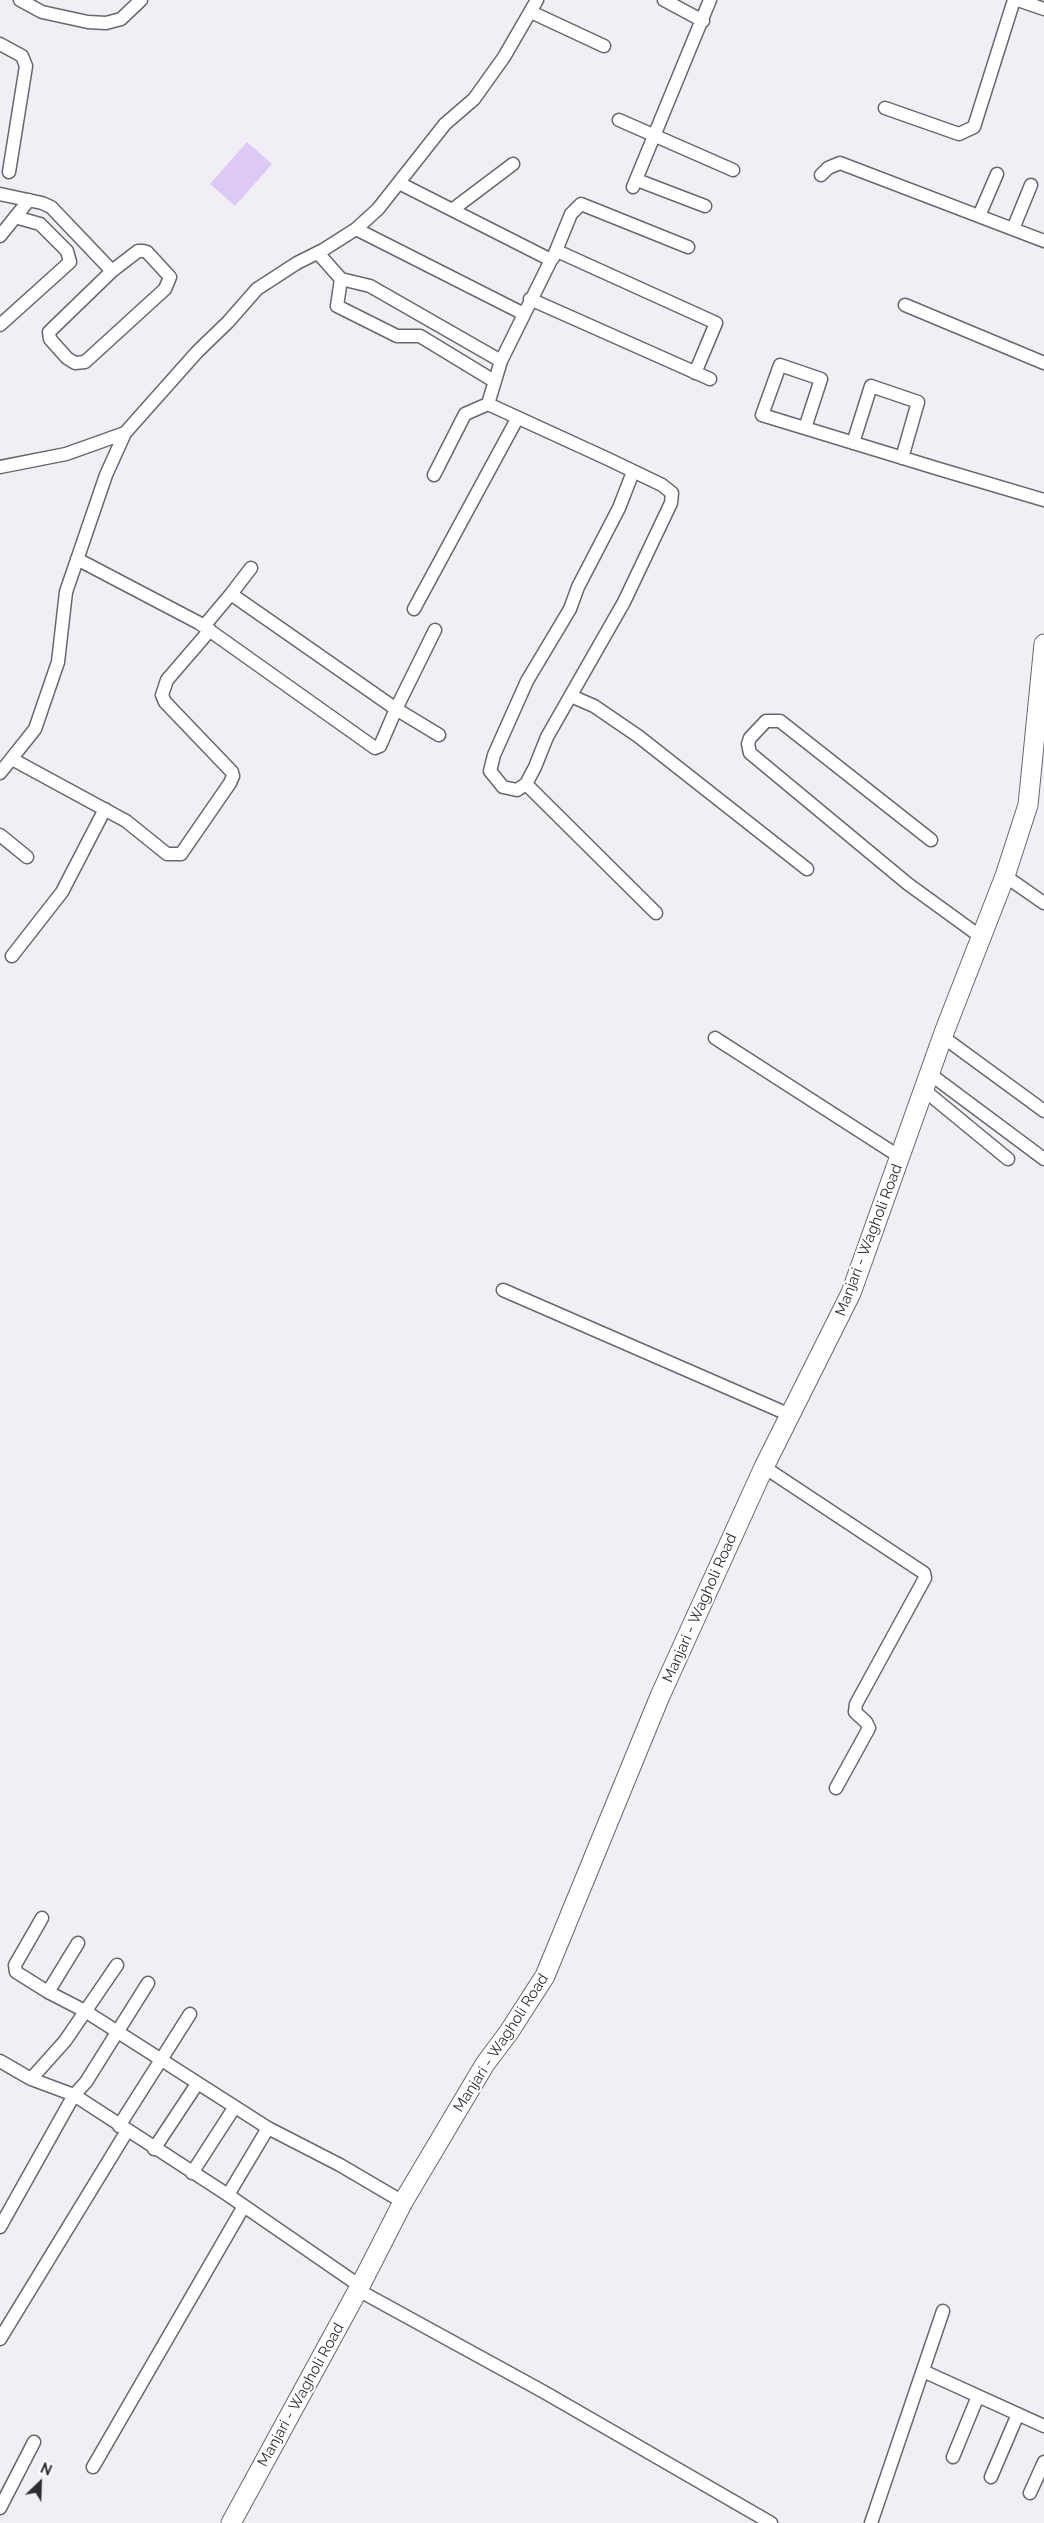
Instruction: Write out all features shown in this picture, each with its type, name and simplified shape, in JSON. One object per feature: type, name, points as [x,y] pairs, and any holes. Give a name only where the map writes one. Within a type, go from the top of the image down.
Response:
[{"type":"main road","name":"Manjari - Wagholi Road","points":[[231,2523],[359,2288],[402,2202],[485,2064],[509,2032],[545,1976],[660,1696],[764,1467],[851,1294],[943,1037],[1004,876],[1028,805],[1041,701],[1044,646]]},
{"type":"street","points":[[20,0],[42,12],[88,22],[106,23],[122,19],[141,0]]},
{"type":"street","points":[[664,0],[702,22]]},
{"type":"street","points":[[705,206],[635,184],[710,0]]},
{"type":"street","points":[[885,108],[959,134],[974,127],[1014,0]]},
{"type":"street","points":[[1018,0],[1044,9]]},
{"type":"street","points":[[0,773],[35,729],[58,662],[66,592],[106,475],[125,432],[196,352],[228,322],[257,289],[297,263],[318,253],[356,229],[378,209],[445,124],[474,99],[504,57],[534,6],[604,46]]},
{"type":"street","points":[[0,44],[22,56],[26,66],[9,172]]},
{"type":"street","points":[[619,120],[733,170]]},
{"type":"street","points":[[821,175],[828,168],[840,163],[1044,241]]},
{"type":"street","points":[[452,210],[513,164]]},
{"type":"street","points":[[979,216],[997,174]]},
{"type":"street","points":[[399,183],[452,210],[716,324],[695,372]]},
{"type":"street","points":[[1013,229],[1031,185]]},
{"type":"street","points":[[0,194],[29,200],[51,208],[112,271]]},
{"type":"street","points":[[0,236],[29,200]]},
{"type":"street","points":[[488,404],[501,361],[530,299],[554,255],[571,214],[580,204],[688,247]]},
{"type":"street","points":[[0,324],[70,262],[68,251],[40,224],[15,217]]},
{"type":"street","points":[[356,229],[524,314]]},
{"type":"street","points":[[143,250],[158,263],[170,278],[164,289],[85,362],[75,363],[67,358],[50,339],[49,332],[112,271],[138,251],[143,250]]},
{"type":"street","points":[[318,253],[341,280],[370,286],[501,361]]},
{"type":"street","points":[[341,280],[337,306],[397,336],[420,336],[494,381]]},
{"type":"street","points":[[530,299],[710,379]]},
{"type":"street","points":[[905,305],[1044,362]]},
{"type":"street","points":[[805,428],[821,379],[780,365],[762,415],[902,458],[1044,500]]},
{"type":"street","points":[[853,443],[871,386],[918,402],[902,458]]},
{"type":"street","points":[[488,404],[662,485],[672,493],[671,504],[624,602],[547,737],[526,784],[517,790],[503,787],[490,771],[494,755],[527,681],[570,609],[578,587],[619,508],[633,472]]},
{"type":"street","points":[[434,475],[465,414],[488,404]]},
{"type":"street","points":[[414,609],[517,419]]},
{"type":"street","points":[[0,467],[66,454],[125,432]]},
{"type":"street","points":[[77,559],[207,628],[375,748],[380,746],[435,630]]},
{"type":"street","points":[[12,759],[105,809],[139,830],[167,854],[177,855],[186,849],[230,783],[232,772],[165,702],[162,695],[167,680],[251,568]]},
{"type":"street","points":[[231,594],[396,709],[439,735]]},
{"type":"street","points":[[570,696],[594,706],[638,736],[807,869]]},
{"type":"street","points":[[931,840],[780,721],[766,721],[750,738],[748,744],[750,752],[908,884],[981,937]]},
{"type":"street","points":[[526,784],[656,913]]},
{"type":"street","points":[[12,956],[62,892],[105,809]]},
{"type":"street","points":[[0,836],[26,857]]},
{"type":"street","points":[[1004,876],[1044,904]]},
{"type":"street","points":[[943,1037],[1044,1110]]},
{"type":"street","points":[[715,1038],[900,1157]]},
{"type":"street","points":[[927,1082],[1008,1159]]},
{"type":"street","points":[[927,1082],[1044,1159]]},
{"type":"street","points":[[503,1290],[790,1415]]},
{"type":"street","points":[[764,1467],[924,1573],[925,1578],[855,1709],[857,1715],[866,1722],[869,1728],[836,1788]]},
{"type":"street","points":[[42,1918],[14,1968],[16,1972],[117,2030],[159,2060],[234,2108],[268,2128],[340,2164],[402,2202]]},
{"type":"street","points":[[48,1992],[78,1943]]},
{"type":"street","points":[[31,2078],[65,2041],[118,1965]]},
{"type":"street","points":[[0,2227],[74,2095],[86,2082],[148,1983]]},
{"type":"street","points":[[0,2339],[123,2128],[159,2060],[190,2014]]},
{"type":"street","points":[[0,2061],[31,2078],[74,2095],[154,2149],[228,2195],[359,2288],[544,2392],[770,2523]]},
{"type":"street","points":[[154,2149],[197,2084]]},
{"type":"street","points":[[192,2172],[234,2108]]},
{"type":"street","points":[[228,2195],[268,2128]]},
{"type":"street","points":[[93,2468],[244,2206]]},
{"type":"street","points":[[871,2523],[943,2312]]},
{"type":"street","points":[[923,2371],[1044,2426]]},
{"type":"street","points":[[953,2457],[978,2396]]},
{"type":"street","points":[[991,2477],[1018,2414]]},
{"type":"street","points":[[0,2508],[34,2442]]},
{"type":"street","points":[[1030,2493],[1044,2462]]},
{"type":"shaded area","points":[[247,142],[272,164],[235,206],[210,184]]}]
